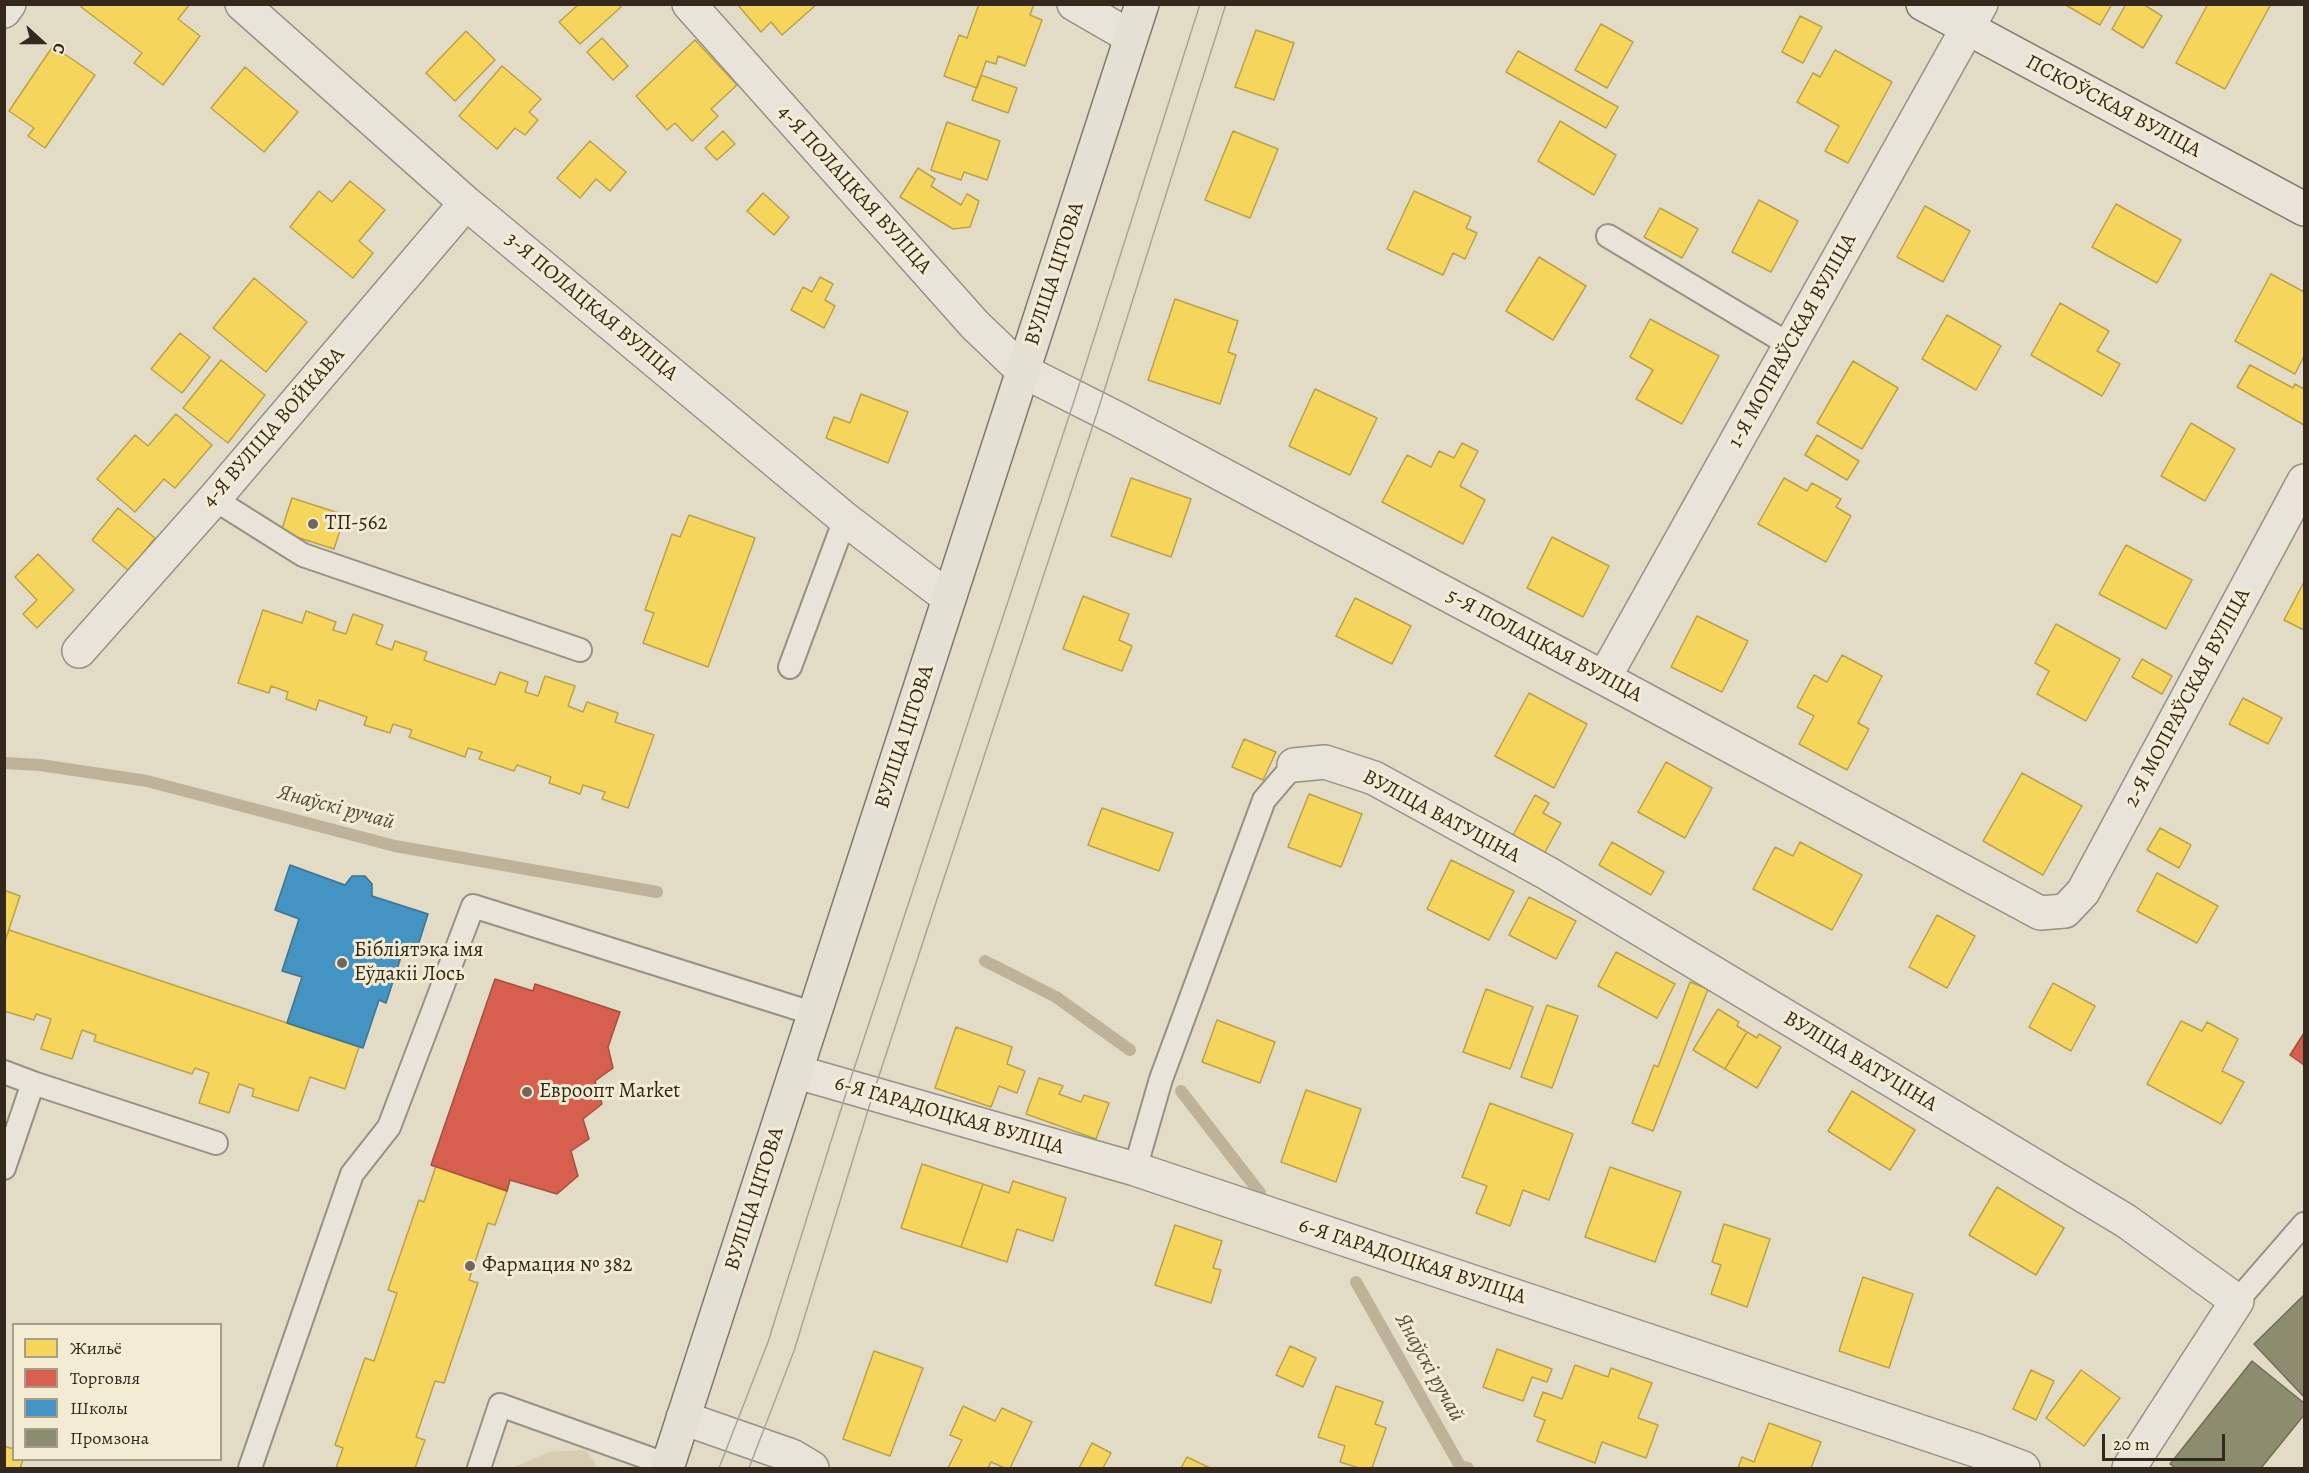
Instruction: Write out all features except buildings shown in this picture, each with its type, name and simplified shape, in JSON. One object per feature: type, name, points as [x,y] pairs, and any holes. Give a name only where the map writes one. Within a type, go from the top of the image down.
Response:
[{"type":"main road","name":"ВУЛІЦА ЦІТОВА","points":[[667,1467],[1142,4]]},
{"type":"street","points":[[4,11],[9,4]]},
{"type":"street","name":"3-Я ПОЛАЦКАЯ ВУЛІЦА","points":[[242,4],[466,203],[845,519],[949,598]]},
{"type":"street","name":"4-Я ПОЛАЦКАЯ ВУЛІЦА","points":[[688,4],[975,325],[1023,371]]},
{"type":"street","points":[[1074,4],[1131,37]]},
{"type":"street","name":"ПСКОЎСКАЯ ВУЛІЦА","points":[[1923,4],[1975,17],[2304,208]]},
{"type":"street","name":"1-Я МОПРАЎСКАЯ ВУЛІЦА","points":[[1604,678],[1975,17]]},
{"type":"street","name":"4-Я ВУЛІЦА ВОЙКАВА","points":[[79,651],[214,500],[466,203]]},
{"type":"street","name":"5-Я ПОЛАЦКАЯ ВУЛІЦА","points":[[1023,371],[1118,419],[1604,678],[2040,913],[2065,911]]},
{"type":"street","name":"2-Я МОПРАЎСКАЯ ВУЛІЦА","points":[[2065,911],[2083,892],[2304,481]]},
{"type":"street","name":"ВУЛІЦА ВАТУЦІНА","points":[[1294,765],[1325,762],[1374,778],[1547,873],[2126,1221],[2237,1301]]},
{"type":"street","name":"6-Я ГАРАДОЦКАЯ ВУЛІЦА","points":[[797,1072],[1135,1169],[1978,1450],[2023,1468]]},
{"type":"street","points":[[2128,1468],[2237,1301]]},
{"type":"street","points":[[683,1418],[792,1456],[812,1468]]},
{"type":"lane","points":[[1608,236],[1790,345]]},
{"type":"lane","points":[[214,500],[303,555],[580,650]]},
{"type":"lane","points":[[790,667],[845,519]]},
{"type":"lane","points":[[1135,1169],[1161,1079],[1264,800],[1294,765]]},
{"type":"lane","points":[[250,1468],[352,1174],[389,1127],[473,906],[815,1014]]},
{"type":"lane","points":[[4,1072],[216,1143]]},
{"type":"lane","points":[[4,1168],[33,1083]]},
{"type":"lane","points":[[2237,1301],[2304,1224]]},
{"type":"lane","points":[[479,1468],[501,1405],[667,1467]]},
{"type":"shaded area","points":[[586,1450],[596,1464],[594,1468],[512,1468],[549,1452]]},
{"type":"waterway","name":"Янаўскі ручай","points":[[4,763],[40,765],[147,781],[395,846],[657,892]]},
{"type":"waterway","name":"Янаўскі ручай","points":[[985,961],[1056,997],[1130,1050]]},
{"type":"waterway","name":"Янаўскі ручай","points":[[1181,1091],[1260,1193]]},
{"type":"waterway","name":"Янаўскі ручай","points":[[1356,1282],[1460,1466],[1468,1468]]},
{"type":"tram line","points":[[719,1468],[768,1342],[848,1087],[1075,398],[1200,4]]},
{"type":"tram line","points":[[749,1468],[794,1351],[873,1094],[1098,410],[1226,4]]},
{"type":"place","name":"ТП-562","points":[[313,524]]},
{"type":"place","name":"Бібліятэка імя Еўдакіі Лось","points":[[342,963]]},
{"type":"place","name":"Евроопт Market","points":[[527,1092]]},
{"type":"place","name":"Фармация № 382","points":[[470,1266]]}]
